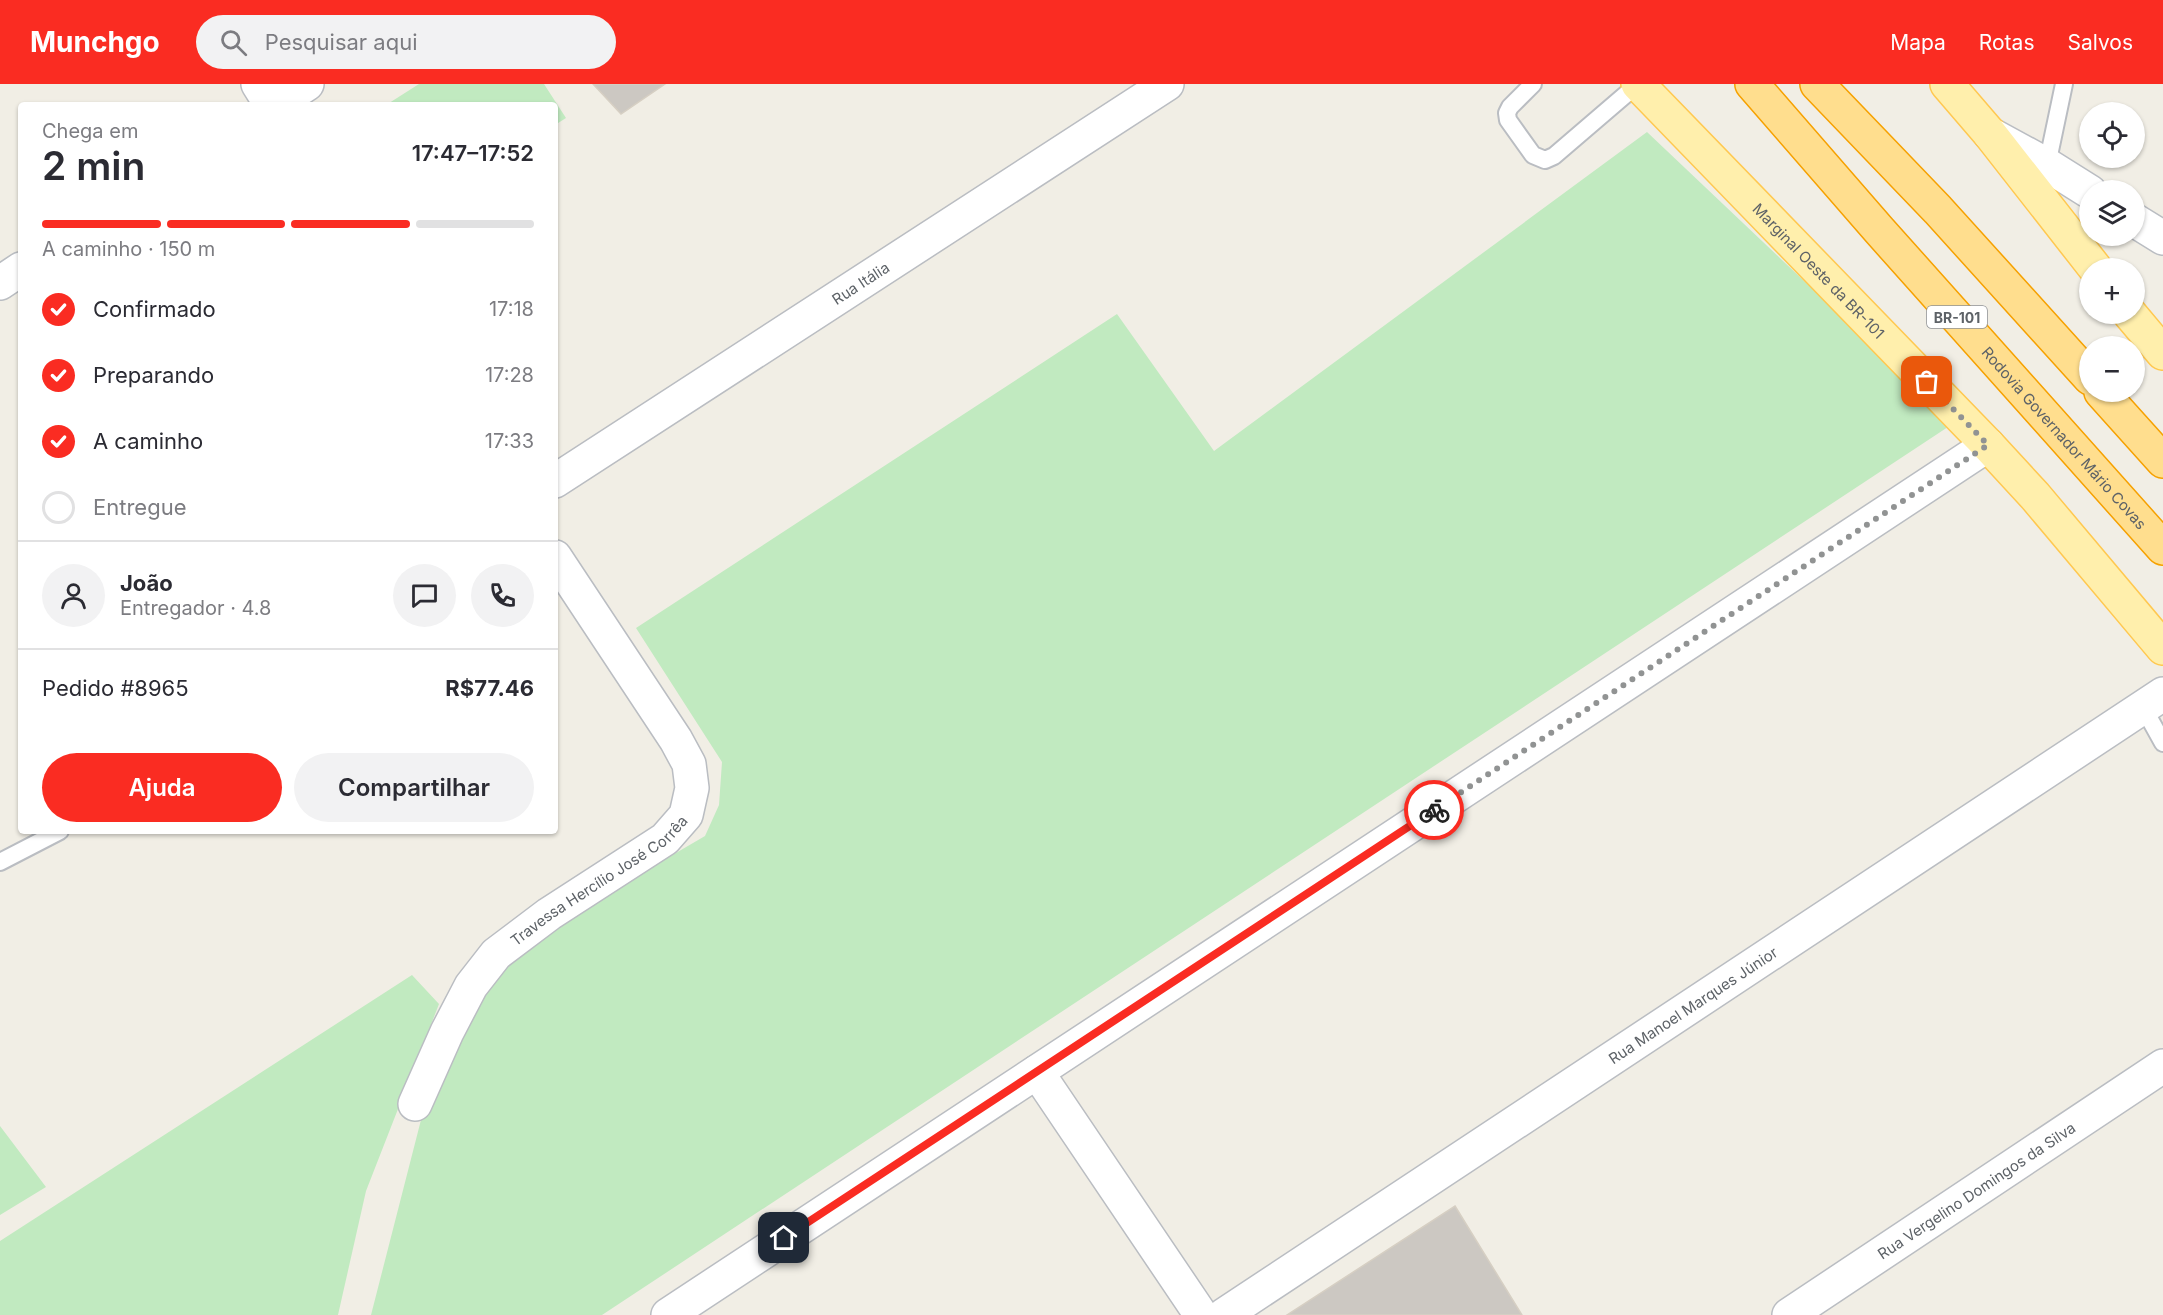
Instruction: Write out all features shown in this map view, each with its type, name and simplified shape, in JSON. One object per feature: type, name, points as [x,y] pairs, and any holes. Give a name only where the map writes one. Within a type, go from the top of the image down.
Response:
[{"type":"highway","name":"Rodovia Governador Mário Covas","points":[[1752,84],[2163,548]]},
{"type":"highway","points":[[1817,84],[1938,210],[2079,366]]},
{"type":"highway","points":[[2111,402],[2163,461]]},
{"type":"main road","name":"Marginal Oeste da BR-101","points":[[1638,84],[1988,445],[2035,496],[2163,648]]},
{"type":"main road","points":[[1947,84],[1990,134],[2087,258]]},
{"type":"main road","points":[[2138,324],[2163,353]]},
{"type":"street","points":[[258,84],[271,102]]},
{"type":"street","points":[[278,102],[307,84]]},
{"type":"street","name":"Rua Itália","points":[[558,479],[1167,84]]},
{"type":"street","points":[[1990,134],[2079,185]]},
{"type":"street","points":[[2145,227],[2163,238]]},
{"type":"street","points":[[0,283],[18,271]]},
{"type":"street","points":[[668,1315],[1988,445]]},
{"type":"street","name":"Travessa Hercílio José Corrêa","points":[[415,1104],[447,1032],[471,986],[496,954],[549,914],[665,839],[686,815],[692,788],[689,764],[676,740],[558,562]]},
{"type":"street","name":"Rua Manoel Marques Júnior","points":[[1224,1315],[2153,700]]},
{"type":"street","name":"Rua Vergelino Domingos da Silva","points":[[1789,1315],[2163,1066]]},
{"type":"street","points":[[1037,1072],[1201,1315]]},
{"type":"lane","points":[[1533,84],[1509,107],[1508,120],[1533,155],[1545,160],[1554,156],[1638,84]]},
{"type":"lane","points":[[2047,165],[2064,84]]},
{"type":"lane","points":[[2153,700],[2163,743]]},
{"type":"lane","points":[[0,862],[54,834]]},
{"type":"green space","points":[[419,84],[544,84],[556,102],[391,102]]},
{"type":"green space","points":[[558,106],[566,118],[558,123]]},
{"type":"green space","points":[[1647,132],[1954,423],[602,1315],[371,1315],[422,1116],[484,988],[561,920],[705,836],[719,805],[722,762],[636,628],[1117,314],[1214,451]]},
{"type":"green space","points":[[412,975],[439,1004],[366,1191],[338,1315],[0,1315],[0,1241]]},
{"type":"green space","points":[[0,1126],[46,1187],[0,1215]]},
{"type":"building","points":[[593,84],[665,84],[621,114]]},
{"type":"building","points":[[1455,1206],[1522,1315],[1287,1315]]},
{"type":"way so far","points":[[1434,810],[1988,445],[1927,382]]},
{"type":"route","points":[[784,1238],[1434,810]]}]
